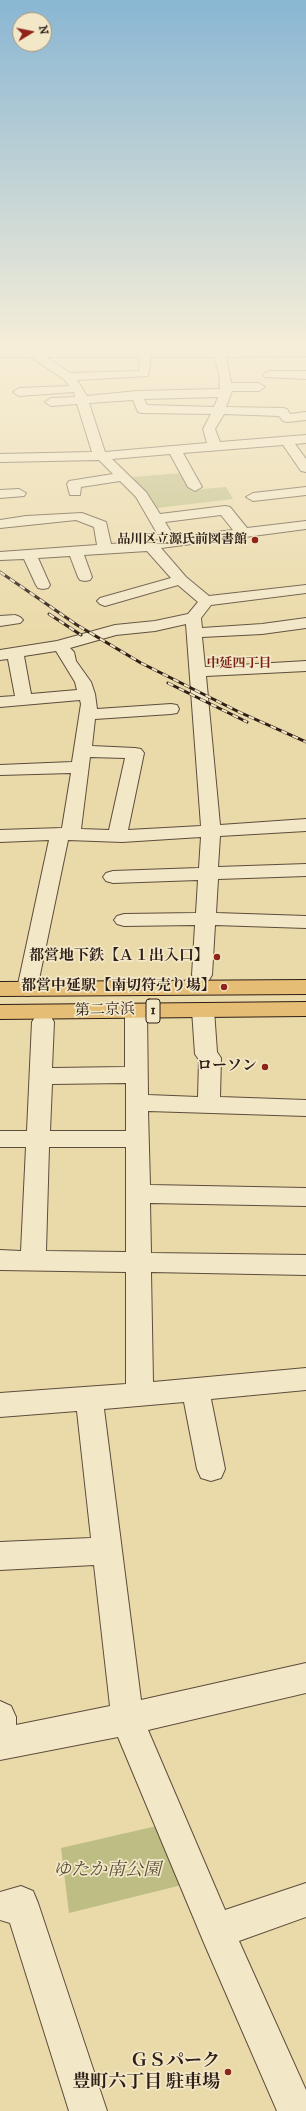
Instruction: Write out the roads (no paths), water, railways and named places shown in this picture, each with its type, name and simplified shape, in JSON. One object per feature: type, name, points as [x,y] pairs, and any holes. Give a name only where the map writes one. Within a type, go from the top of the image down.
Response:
[{"type":"highway","name":"第二京浜","points":[[0,989],[306,987]]},
{"type":"highway","name":"第二京浜","points":[[0,1012],[306,1009]]},
{"type":"street","points":[[97,445],[101,456],[140,495],[170,542]]},
{"type":"street","points":[[0,458],[35,464],[101,456],[251,445]]},
{"type":"street","points":[[290,445],[305,466]]},
{"type":"street","points":[[175,451],[195,487]]},
{"type":"street","points":[[75,492],[74,484],[123,477]]},
{"type":"street","points":[[253,497],[306,491]]},
{"type":"street","points":[[0,494],[19,493]]},
{"type":"street","points":[[155,519],[225,510],[243,533]]},
{"type":"street","points":[[0,524],[26,520],[77,516],[101,525],[105,549]]},
{"type":"street","points":[[0,556],[151,546],[170,542],[306,525]]},
{"type":"street","points":[[151,546],[181,580],[206,601]]},
{"type":"street","points":[[76,551],[78,561],[85,578]]},
{"type":"street","points":[[29,554],[43,585]]},
{"type":"street","points":[[105,601],[181,580]]},
{"type":"street","points":[[24,701],[7,654],[59,646],[116,630],[155,626],[193,618],[206,601],[306,589]]},
{"type":"street","points":[[193,618],[196,633],[211,831],[202,975]]},
{"type":"street","points":[[196,633],[262,629],[306,623]]},
{"type":"street","points":[[27,989],[66,834],[81,759],[89,704],[83,682],[68,661],[66,652],[59,646]]},
{"type":"street","points":[[199,672],[306,666]]},
{"type":"street","points":[[0,702],[24,701],[87,694]]},
{"type":"street","points":[[88,714],[171,709]]},
{"type":"street","points":[[0,770],[135,753],[117,836]]},
{"type":"street","points":[[0,836],[66,834],[117,836],[306,825]]},
{"type":"street","points":[[113,877],[306,870]]},
{"type":"street","points":[[124,920],[206,919],[306,922]]},
{"type":"street","points":[[203,1010],[206,1054],[210,1058],[209,1104]]},
{"type":"street","points":[[136,1011],[140,1395]]},
{"type":"street","points":[[33,1260],[43,1022]]},
{"type":"street","points":[[40,1076],[137,1075]]},
{"type":"street","points":[[137,1103],[306,1108]]},
{"type":"street","points":[[0,1139],[137,1139]]},
{"type":"street","points":[[138,1194],[306,1197]]},
{"type":"street","points":[[0,1260],[138,1261],[306,1265]]},
{"type":"street","points":[[0,1405],[140,1395],[306,1379]]},
{"type":"street","points":[[195,1389],[211,1469]]},
{"type":"street","points":[[90,1399],[127,1718],[216,1931],[296,2111]]},
{"type":"street","points":[[0,1556],[108,1551]]},
{"type":"street","points":[[0,1735],[127,1718],[306,1678]]},
{"type":"street","points":[[8,1906],[21,1903],[88,2111]]},
{"type":"street","points":[[216,1931],[296,1904]]},
{"type":"railway","points":[[0,572],[77,625],[141,663],[239,712],[306,742]]},
{"type":"railway","points":[[49,614],[81,635]]},
{"type":"railway","points":[[168,683],[247,722]]},
{"type":"place","name":"品川区立源氏前図書館","points":[[255,540]]},
{"type":"place","name":"都営地下鉄【Ａ１出入口】","points":[[217,957]]},
{"type":"place","name":"都営中延駅【南切符売り場】","points":[[224,987]]},
{"type":"place","name":"ローソン","points":[[265,1067]]},
{"type":"place","name":"ＧＳパーク 豊町六丁目 駐車場","points":[[228,2072]]},
{"type":"district","name":"中延四丁目","points":[[239,664]]},
{"type":"park label","name":"ゆたか南公園","points":[[107,1871]]}]
